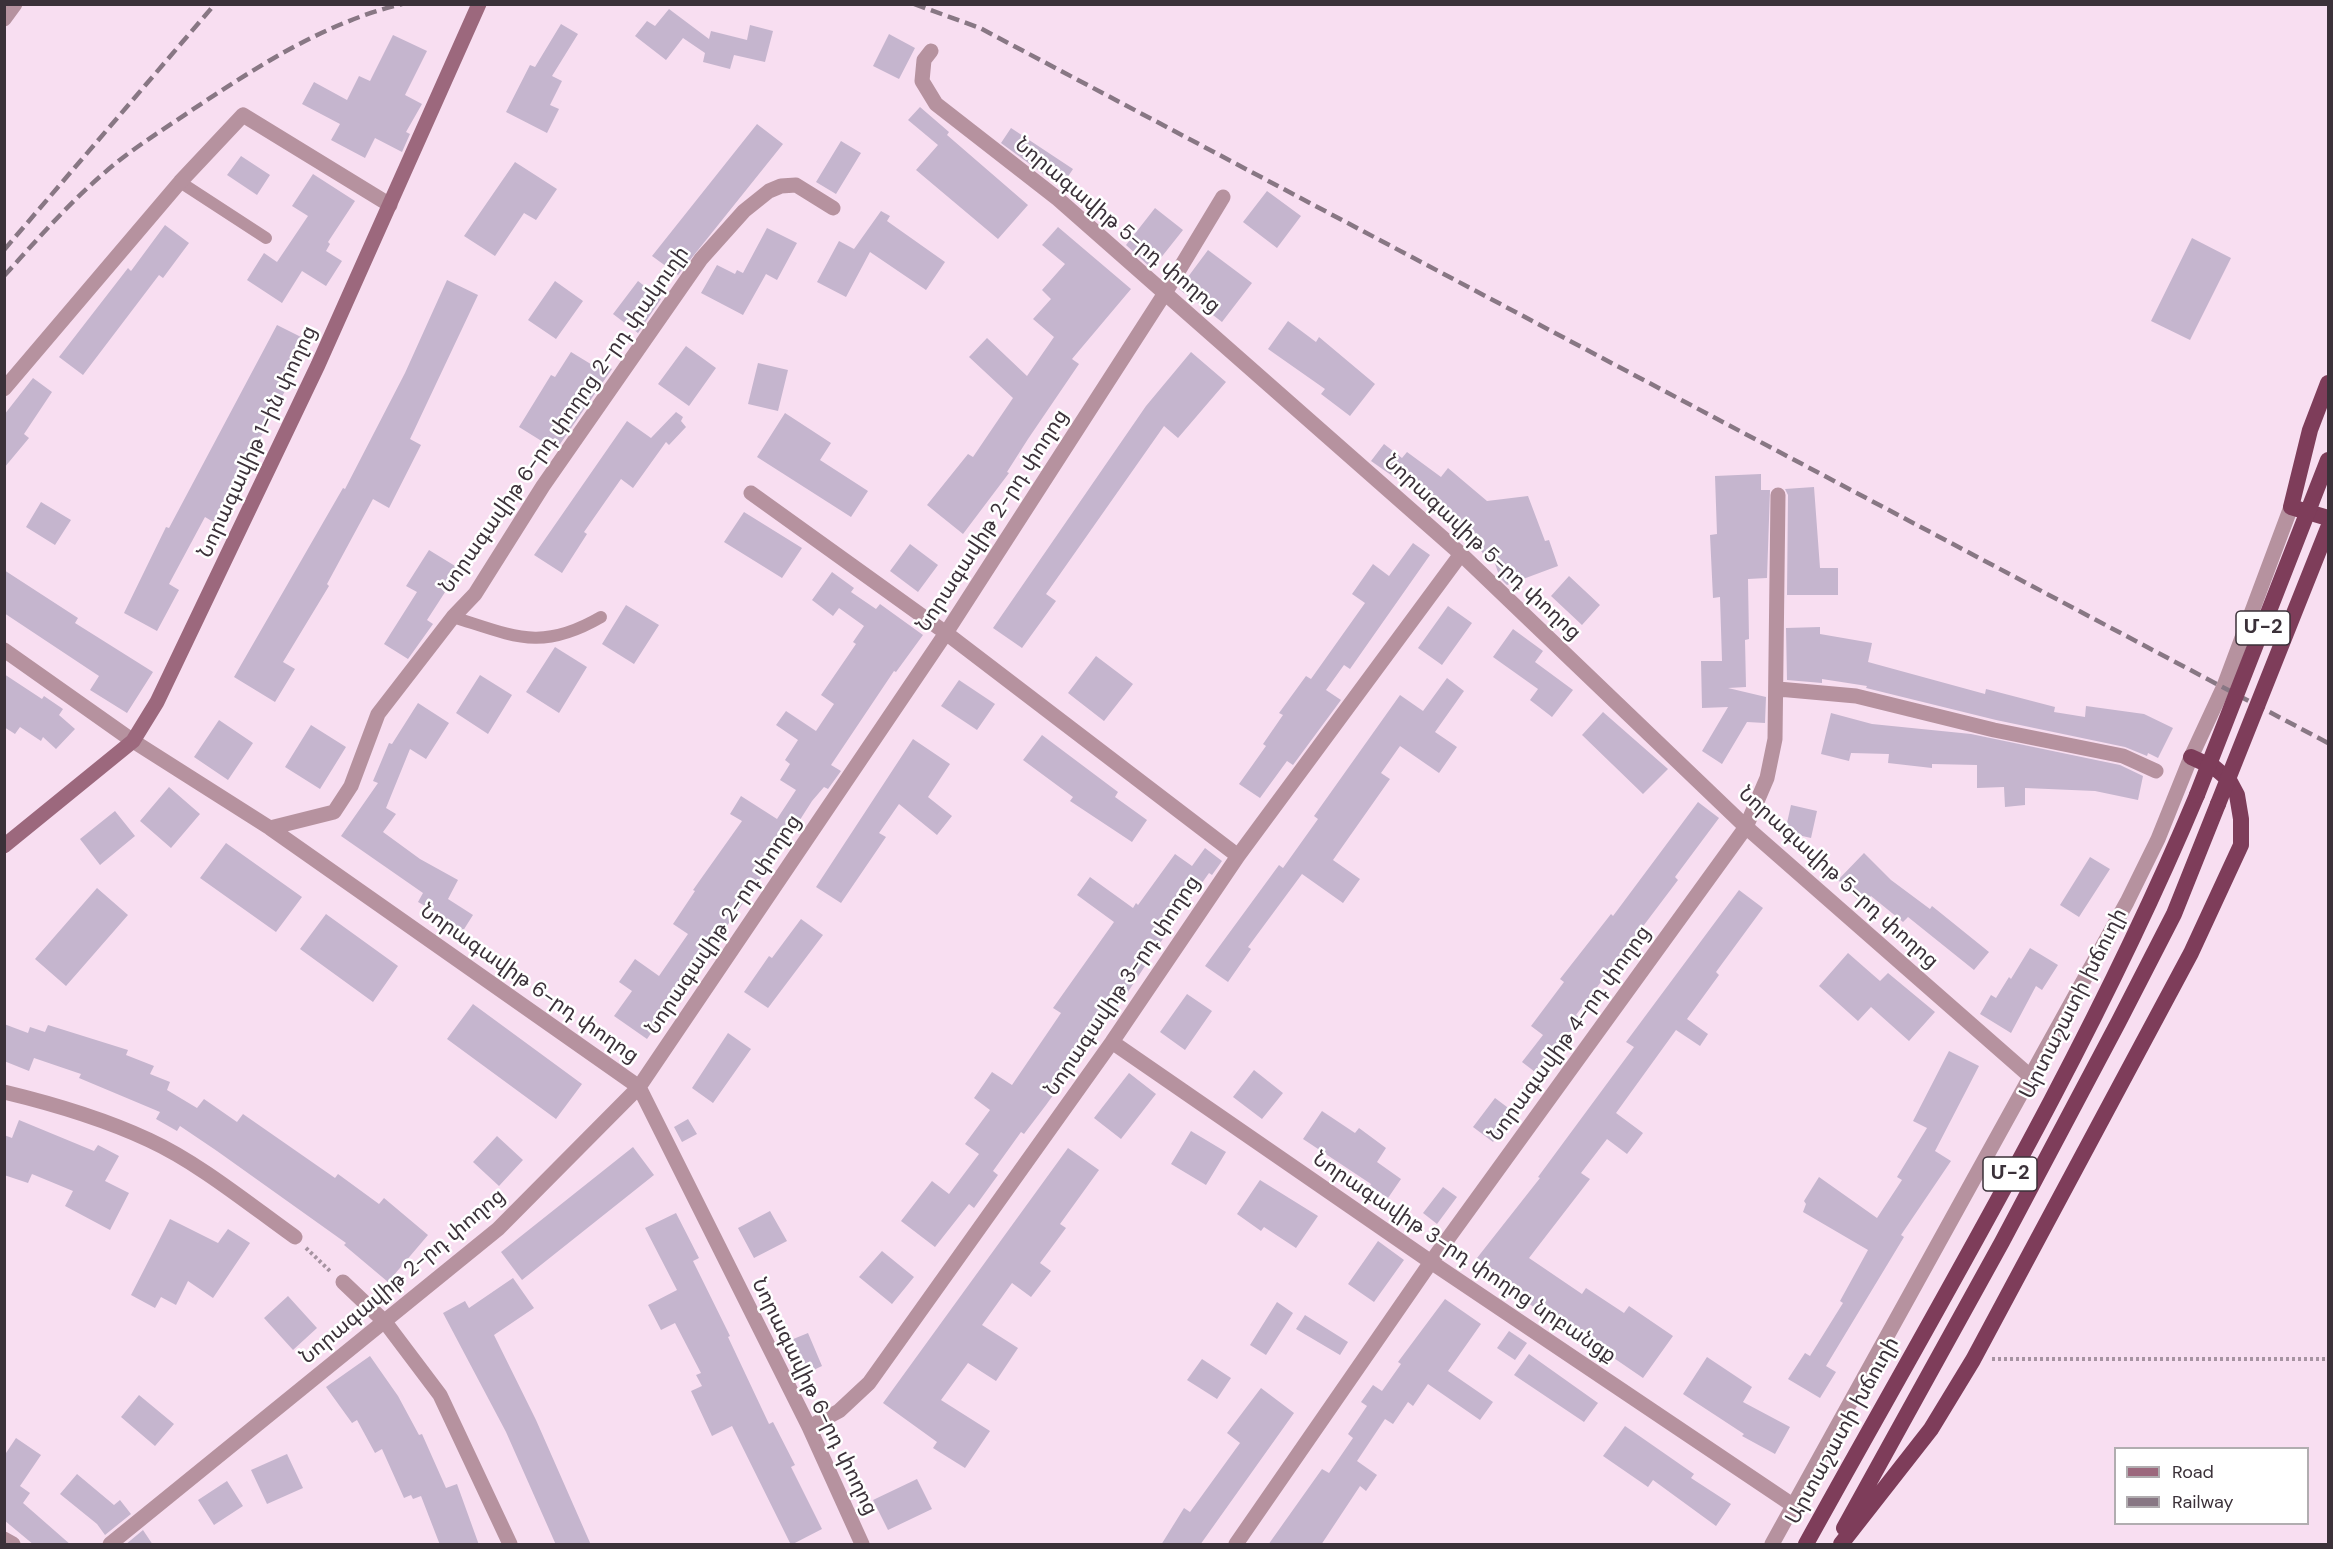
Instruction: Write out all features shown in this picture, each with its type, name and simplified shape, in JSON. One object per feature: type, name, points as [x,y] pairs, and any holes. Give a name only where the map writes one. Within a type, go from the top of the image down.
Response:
[{"type":"highway","points":[[2328,383],[2310,430],[2291,507],[2328,518]]},
{"type":"highway","name":"Արտաշատի խճուղի","points":[[1806,1545],[2100,1008],[2154,896],[2197,795],[2328,460]]},
{"type":"highway","name":"Մ-2","points":[[1834,1545],[2002,1242],[2174,914],[2328,528]]},
{"type":"highway","points":[[1841,1545],[1931,1429],[1973,1360],[2191,953],[2241,845],[2238,803],[2229,780],[2215,768],[2191,757]]},
{"type":"main road","name":"Նորագավիթ 1-ին փողոց","points":[[4,846],[133,741],[157,702],[314,376],[479,4]]},
{"type":"street","points":[[4,19],[15,4]]},
{"type":"street","name":"Նորագավիթ 5-րդ փողոց","points":[[931,51],[924,60],[922,81],[936,104],[1058,199],[1461,554],[1746,827],[2031,1077]]},
{"type":"street","points":[[4,389],[180,182],[243,115],[390,205]]},
{"type":"street","name":"Նորագավիթ 6-րդ փողոց 2-րդ փակուղի","points":[[270,828],[334,812],[351,786],[378,714],[453,617],[475,594],[543,486],[701,259],[744,211],[769,190],[796,185],[833,208]]},
{"type":"street","name":"Նորագավիթ 2-րդ փողոց","points":[[110,1545],[498,1229],[639,1087],[946,633],[1165,293],[1223,197]]},
{"type":"street","points":[[751,493],[946,633],[1238,856]]},
{"type":"street","name":"Նորագավիթ 4-րդ փողոց","points":[[1236,1545],[1431,1262],[1746,827],[1767,778],[1775,739],[1778,689],[1778,495]]},
{"type":"street","name":"Արտաշատի խճուղի","points":[[1772,1545],[2127,902],[2158,839],[2191,757],[2224,686],[2291,507]]},
{"type":"street","name":"Նորագավիթ 3-րդ փողոց","points":[[808,1427],[839,1411],[869,1383],[1112,1042],[1238,856],[1461,554]]},
{"type":"street","name":"Նորագավիթ 6-րդ փողոց","points":[[4,650],[133,741],[270,828],[639,1087],[808,1427],[862,1545]]},
{"type":"street","points":[[1778,689],[1856,696],[1994,730],[2123,756],[2156,771]]},
{"type":"street","name":"Նորագավիթ 3-րդ փողոց նրբանցք","points":[[1112,1042],[1431,1262],[1794,1506]]},
{"type":"street","points":[[4,1092],[73,1109],[151,1141],[224,1186],[295,1237]]},
{"type":"street","points":[[343,1282],[385,1322],[440,1395],[503,1524],[510,1545]]},
{"type":"street","points":[[4,1539],[13,1545]]},
{"type":"lane","points":[[180,182],[266,238]]},
{"type":"lane","points":[[453,617],[534,640],[558,637],[601,617]]},
{"type":"path","points":[[295,1237],[343,1282]]},
{"type":"path","points":[[1973,1360],[2328,1359]]},
{"type":"building","points":[[669,9],[709,39],[711,31],[747,40],[750,25],[773,31],[765,62],[734,55],[730,69],[703,62],[705,53],[683,38],[666,60],[635,36],[647,21],[655,26]]},
{"type":"building","points":[[561,24],[578,34],[552,76],[562,81],[550,105],[559,109],[547,133],[506,112],[530,65],[535,67]]},
{"type":"building","points":[[889,34],[915,48],[899,79],[873,66]]},
{"type":"building","points":[[393,35],[427,51],[405,95],[422,104],[406,132],[410,134],[402,152],[375,138],[365,158],[331,140],[340,124],[302,104],[314,82],[347,100],[359,76],[370,81]]},
{"type":"building","points":[[920,107],[949,132],[947,135],[1028,205],[998,239],[916,170],[938,145],[908,120]]},
{"type":"building","points":[[757,124],[783,144],[678,275],[652,256]]},
{"type":"building","points":[[1011,128],[1073,169],[1061,187],[1001,143]]},
{"type":"building","points":[[841,141],[861,153],[836,194],[816,182]]},
{"type":"building","points":[[241,156],[270,175],[257,195],[227,175]]},
{"type":"building","points":[[515,162],[557,189],[536,220],[524,213],[495,256],[464,236]]},
{"type":"building","points":[[313,174],[355,201],[328,242],[330,244],[326,251],[342,261],[326,286],[302,271],[282,303],[247,280],[264,253],[277,262],[308,216],[292,206]]},
{"type":"building","points":[[1267,191],[1301,216],[1277,248],[1243,222]]},
{"type":"building","points":[[1155,208],[1183,230],[1152,269],[1126,245]]},
{"type":"building","points":[[881,211],[890,216],[887,221],[945,262],[926,290],[870,252],[846,297],[817,282],[839,241],[854,249]]},
{"type":"building","points":[[165,225],[189,243],[163,278],[159,275],[83,375],[59,357],[128,268],[131,271]]},
{"type":"building","points":[[1058,227],[1131,289],[1072,359],[1079,364],[1028,439],[1007,472],[1009,473],[963,534],[927,505],[968,454],[973,457],[1013,398],[969,357],[987,338],[1027,376],[1054,337],[1033,319],[1051,299],[1042,290],[1065,264],[1042,245]]},
{"type":"building","points":[[767,228],[797,243],[777,280],[766,274],[743,315],[701,293],[717,265],[735,274],[737,270],[743,273]]},
{"type":"building","points":[[2192,238],[2231,258],[2190,340],[2151,321]]},
{"type":"building","points":[[1208,250],[1252,283],[1222,322],[1179,289]]},
{"type":"building","points":[[447,280],[478,295],[410,439],[421,445],[389,508],[373,499],[327,584],[329,586],[283,662],[295,669],[275,702],[234,677],[343,488],[345,489],[405,373]]},
{"type":"building","points":[[555,281],[583,301],[556,339],[528,320]]},
{"type":"building","points":[[638,281],[661,299],[638,333],[613,314]]},
{"type":"building","points":[[1288,321],[1316,342],[1319,337],[1375,384],[1350,416],[1321,394],[1325,389],[1268,349]]},
{"type":"building","points":[[277,325],[311,342],[215,523],[205,517],[169,584],[179,590],[157,631],[124,613],[166,527],[169,528]]},
{"type":"building","points":[[686,346],[716,368],[689,406],[658,384]]},
{"type":"building","points":[[571,352],[594,366],[598,360],[612,369],[556,450],[519,427],[551,375],[555,377]]},
{"type":"building","points":[[1191,352],[1226,382],[1178,438],[1164,426],[1046,594],[1056,601],[1022,648],[993,628],[1146,406]]},
{"type":"building","points":[[758,363],[788,370],[778,411],[748,404]]},
{"type":"building","points":[[33,378],[52,392],[24,434],[29,438],[4,468],[4,415]]},
{"type":"building","points":[[676,412],[683,417],[681,421],[686,427],[669,445],[666,442],[633,488],[621,479],[584,532],[587,534],[562,573],[534,555],[627,421],[651,438]]},
{"type":"building","points":[[785,413],[831,443],[820,460],[868,491],[851,517],[757,457]]},
{"type":"building","points":[[1384,444],[1402,458],[1407,452],[1441,477],[1448,468],[1487,501],[1528,496],[1545,541],[1549,540],[1558,566],[1507,585],[1500,578],[1492,555],[1487,559],[1474,541],[1476,539],[1420,491],[1418,494],[1371,461]]},
{"type":"building","points":[[1761,474],[1761,490],[1770,490],[1767,578],[1748,579],[1749,639],[1745,640],[1746,687],[1728,688],[1766,697],[1765,723],[1747,722],[1722,764],[1702,751],[1728,707],[1702,708],[1701,661],[1722,661],[1720,597],[1713,598],[1710,535],[1717,534],[1715,476]]},
{"type":"building","points":[[1814,487],[1820,568],[1838,568],[1838,595],[1787,595],[1788,495],[1785,489]]},
{"type":"building","points":[[41,502],[71,520],[55,545],[26,527]]},
{"type":"building","points":[[744,512],[802,548],[782,578],[724,542]]},
{"type":"building","points":[[1413,543],[1430,555],[1350,669],[1344,665],[1326,690],[1341,700],[1293,765],[1287,761],[1260,798],[1239,784],[1266,746],[1263,744],[1283,715],[1279,713],[1306,676],[1311,679],[1365,603],[1352,594],[1373,564],[1389,576]]},
{"type":"building","points":[[910,544],[938,565],[918,592],[890,571]]},
{"type":"building","points":[[429,550],[460,569],[427,620],[433,624],[408,659],[384,644],[417,592],[406,586]]},
{"type":"building","points":[[4,570],[78,618],[75,623],[153,672],[127,713],[90,690],[99,676],[4,613]]},
{"type":"building","points":[[832,572],[854,588],[851,592],[876,609],[880,604],[923,635],[896,672],[894,671],[831,765],[841,771],[828,789],[824,787],[812,801],[782,848],[647,1039],[614,1016],[632,991],[619,982],[635,959],[659,976],[688,934],[673,924],[695,891],[693,890],[742,821],[730,814],[741,796],[777,819],[796,790],[780,780],[790,764],[785,760],[798,740],[776,725],[786,711],[816,731],[834,704],[821,695],[856,644],[853,642],[864,626],[839,608],[833,616],[812,600]]},
{"type":"building","points":[[1569,576],[1600,605],[1582,625],[1551,596]]},
{"type":"building","points":[[626,605],[659,625],[634,664],[602,644]]},
{"type":"building","points":[[1448,606],[1472,623],[1442,665],[1418,648]]},
{"type":"building","points":[[1820,627],[1820,634],[1872,643],[1868,662],[1985,694],[1986,689],[2055,707],[2054,712],[2085,717],[2086,706],[2144,714],[2173,728],[2158,758],[2125,747],[1996,720],[1866,688],[1867,686],[1822,679],[1822,683],[1787,680],[1786,628]]},
{"type":"building","points":[[1513,629],[1543,651],[1535,662],[1573,690],[1552,717],[1530,700],[1538,689],[1493,657]]},
{"type":"building","points":[[555,647],[587,667],[559,713],[526,692]]},
{"type":"building","points":[[1096,656],[1133,684],[1104,721],[1068,693]]},
{"type":"building","points":[[4,674],[42,699],[44,696],[63,709],[59,715],[75,729],[56,749],[43,737],[41,741],[20,727],[15,734],[4,727]]},
{"type":"building","points":[[480,675],[512,695],[488,734],[456,713]]},
{"type":"building","points":[[1447,678],[1464,691],[1435,732],[1457,747],[1439,773],[1400,746],[1381,773],[1390,779],[1333,860],[1360,879],[1343,903],[1302,874],[1248,947],[1251,949],[1228,982],[1205,966],[1279,865],[1283,868],[1318,819],[1314,816],[1400,695],[1423,711]]},
{"type":"building","points":[[959,680],[995,704],[977,730],[941,706]]},
{"type":"building","points":[[418,703],[449,723],[426,759],[410,749],[386,808],[396,814],[383,832],[420,859],[458,880],[448,899],[473,915],[461,934],[440,921],[443,916],[418,902],[423,893],[341,836],[378,783],[373,781],[389,743],[392,744]]},
{"type":"building","points":[[1603,712],[1668,769],[1643,794],[1582,735]]},
{"type":"building","points":[[1831,713],[1872,724],[1971,734],[2120,765],[2143,776],[2138,800],[2095,791],[2025,788],[2025,805],[2005,807],[2004,787],[1977,788],[1977,765],[1932,764],[1932,768],[1888,763],[1889,754],[1851,753],[1849,761],[1821,754]]},
{"type":"building","points":[[219,720],[253,743],[228,780],[194,757]]},
{"type":"building","points":[[311,725],[346,747],[320,789],[285,767]]},
{"type":"building","points":[[1042,735],[1118,792],[1115,797],[1147,820],[1132,842],[1070,801],[1073,797],[1023,760]]},
{"type":"building","points":[[913,739],[950,764],[928,797],[952,816],[937,835],[899,804],[879,833],[886,837],[841,903],[816,887]]},
{"type":"building","points":[[169,787],[200,814],[171,848],[140,821]]},
{"type":"building","points":[[1698,802],[1719,818],[1675,877],[1678,880],[1576,1015],[1581,1018],[1539,1075],[1522,1062],[1543,1035],[1531,1026],[1564,982],[1560,979],[1611,914],[1613,916]]},
{"type":"building","points":[[1791,805],[1817,811],[1811,838],[1785,832]]},
{"type":"building","points":[[115,811],[135,836],[100,865],[80,839]]},
{"type":"building","points":[[226,843],[302,897],[276,932],[200,878]]},
{"type":"building","points":[[1205,848],[1222,861],[1212,875],[1209,873],[1120,1004],[1094,1037],[1091,1034],[1065,1070],[1069,1073],[1024,1134],[1021,1132],[993,1171],[998,1175],[974,1208],[969,1204],[935,1247],[901,1221],[932,1181],[949,1194],[979,1154],[965,1144],[990,1110],[974,1098],[992,1072],[1012,1085],[1061,1013],[1053,1008],[1114,922],[1077,895],[1090,877],[1133,908],[1136,903],[1138,905],[1175,854],[1192,866]]},
{"type":"building","points":[[1864,853],[1891,880],[1930,909],[1932,906],[1989,952],[1974,970],[1908,917],[1903,922],[1871,896],[1863,905],[1838,880]]},
{"type":"building","points":[[2090,857],[2110,869],[2079,917],[2060,905]]},
{"type":"building","points":[[97,888],[128,915],[66,986],[35,959]]},
{"type":"building","points":[[1739,890],[1763,908],[1716,972],[1719,975],[1687,1019],[1708,1034],[1700,1046],[1676,1030],[1616,1113],[1643,1133],[1627,1154],[1607,1139],[1581,1173],[1590,1179],[1529,1258],[1582,1294],[1586,1288],[1624,1313],[1629,1306],[1673,1336],[1643,1378],[1551,1315],[1550,1318],[1519,1297],[1523,1291],[1477,1258],[1540,1178],[1538,1177],[1634,1047],[1626,1042]]},
{"type":"building","points":[[326,914],[398,966],[373,1002],[300,949]]},
{"type":"building","points":[[801,919],[823,935],[768,1008],[744,992],[769,956],[772,958]]},
{"type":"building","points":[[2030,948],[2058,965],[2042,990],[2036,986],[2011,1033],[1980,1014],[1991,995],[1996,998],[2009,977],[2011,979]]},
{"type":"building","points":[[1848,953],[1880,981],[1888,973],[1935,1012],[1909,1041],[1871,1007],[1858,1021],[1819,986]]},
{"type":"building","points":[[1187,994],[1212,1011],[1185,1050],[1160,1032]]},
{"type":"building","points":[[473,1004],[582,1084],[556,1119],[447,1039]]},
{"type":"building","points":[[4,1024],[28,1033],[30,1027],[45,1032],[48,1025],[128,1050],[126,1055],[154,1066],[150,1074],[170,1082],[167,1090],[197,1108],[204,1099],[237,1122],[243,1114],[335,1178],[338,1174],[379,1204],[384,1198],[428,1235],[388,1282],[344,1245],[346,1243],[217,1151],[180,1126],[177,1131],[156,1119],[160,1112],[79,1078],[81,1074],[34,1058],[29,1071],[4,1061]]},
{"type":"building","points":[[728,1033],[751,1049],[713,1103],[692,1088]]},
{"type":"building","points":[[1949,1051],[1979,1066],[1935,1151],[1951,1161],[1901,1235],[1904,1237],[1826,1366],[1836,1372],[1820,1398],[1788,1379],[1805,1353],[1810,1356],[1843,1303],[1840,1301],[1868,1250],[1803,1212],[1806,1204],[1804,1201],[1819,1177],[1877,1218],[1902,1180],[1897,1177],[1927,1128],[1913,1121]]},
{"type":"building","points":[[1254,1070],[1283,1093],[1262,1119],[1233,1097]]},
{"type":"building","points":[[1129,1073],[1156,1094],[1121,1139],[1094,1118]]},
{"type":"building","points":[[1495,1098],[1515,1113],[1493,1142],[1473,1127]]},
{"type":"building","points":[[1322,1111],[1355,1133],[1359,1128],[1386,1148],[1377,1162],[1401,1179],[1388,1198],[1370,1186],[1371,1184],[1303,1139]]},
{"type":"building","points":[[688,1119],[697,1134],[682,1142],[674,1127]]},
{"type":"building","points":[[19,1120],[94,1151],[98,1145],[119,1156],[105,1181],[129,1193],[110,1230],[65,1206],[73,1191],[32,1174],[28,1183],[4,1175],[4,1135],[12,1138]]},
{"type":"building","points":[[1191,1131],[1226,1152],[1206,1185],[1171,1164]]},
{"type":"building","points":[[497,1136],[523,1160],[499,1186],[473,1162]]},
{"type":"building","points":[[633,1147],[654,1175],[522,1280],[501,1252]]},
{"type":"building","points":[[1068,1148],[1099,1170],[1060,1224],[1066,1228],[1040,1263],[1051,1271],[1031,1297],[1012,1283],[982,1325],[1018,1348],[996,1381],[968,1363],[941,1400],[990,1431],[965,1468],[933,1448],[937,1442],[883,1403]]},
{"type":"building","points":[[1260,1180],[1318,1216],[1296,1248],[1264,1227],[1261,1231],[1237,1214]]},
{"type":"building","points":[[1443,1187],[1457,1197],[1437,1224],[1423,1213]]},
{"type":"building","points":[[770,1211],[787,1241],[754,1258],[738,1228]]},
{"type":"building","points":[[676,1213],[699,1258],[693,1261],[730,1336],[728,1337],[769,1424],[773,1422],[795,1465],[791,1467],[822,1529],[791,1545],[732,1426],[712,1436],[691,1391],[702,1386],[696,1375],[701,1373],[675,1323],[661,1330],[648,1305],[677,1290],[645,1228]]},
{"type":"building","points":[[170,1219],[218,1243],[228,1229],[250,1243],[213,1298],[188,1281],[176,1305],[161,1297],[155,1308],[131,1295]]},
{"type":"building","points":[[1378,1241],[1404,1260],[1374,1302],[1348,1284]]},
{"type":"building","points":[[882,1251],[914,1277],[892,1304],[859,1277]]},
{"type":"building","points":[[513,1278],[534,1308],[494,1335],[536,1420],[591,1545],[556,1545],[506,1432],[443,1313],[465,1301],[469,1308]]},
{"type":"building","points":[[288,1296],[317,1328],[293,1350],[264,1318]]},
{"type":"building","points":[[1445,1299],[1481,1324],[1448,1371],[1493,1402],[1480,1420],[1428,1384],[1413,1406],[1408,1402],[1393,1424],[1385,1419],[1357,1461],[1377,1475],[1366,1491],[1360,1486],[1321,1545],[1268,1545],[1322,1469],[1329,1473],[1353,1438],[1348,1434],[1367,1406],[1361,1402],[1373,1385],[1382,1391],[1401,1364],[1398,1362]]},
{"type":"building","points":[[1277,1302],[1293,1313],[1266,1355],[1250,1345]]},
{"type":"building","points":[[1305,1315],[1348,1342],[1340,1355],[1296,1329]]},
{"type":"building","points":[[1509,1331],[1527,1343],[1515,1360],[1497,1348]]},
{"type":"building","points":[[808,1333],[822,1366],[801,1376],[786,1342]]},
{"type":"building","points":[[1529,1354],[1598,1403],[1584,1422],[1514,1375]]},
{"type":"building","points":[[370,1356],[398,1396],[419,1435],[422,1434],[446,1488],[457,1484],[479,1545],[440,1545],[421,1496],[413,1499],[411,1495],[404,1498],[382,1449],[375,1453],[357,1420],[352,1423],[326,1387]]},
{"type":"building","points":[[1707,1357],[1752,1387],[1743,1402],[1790,1427],[1775,1454],[1742,1436],[1744,1434],[1683,1394]]},
{"type":"building","points":[[1202,1359],[1231,1378],[1217,1399],[1187,1380]]},
{"type":"building","points":[[1261,1388],[1294,1413],[1200,1545],[1161,1545],[1184,1508],[1190,1512],[1240,1443],[1227,1433]]},
{"type":"building","points":[[139,1395],[174,1424],[155,1446],[121,1417]]},
{"type":"building","points":[[1625,1426],[1694,1474],[1691,1478],[1731,1504],[1716,1526],[1653,1480],[1648,1487],[1603,1456]]},
{"type":"building","points":[[16,1438],[41,1455],[20,1486],[30,1493],[23,1503],[71,1545],[34,1545],[4,1520],[4,1456]]},
{"type":"building","points":[[287,1454],[303,1488],[267,1504],[251,1470]]},
{"type":"building","points":[[77,1474],[114,1505],[120,1500],[131,1514],[105,1535],[97,1524],[60,1494]]},
{"type":"building","points":[[917,1479],[932,1509],[888,1530],[873,1500]]},
{"type":"building","points":[[227,1481],[243,1506],[214,1525],[198,1500]]},
{"type":"building","points":[[143,1530],[153,1545],[125,1545]]},
{"type":"railway","points":[[4,250],[215,4]]},
{"type":"railway","points":[[4,276],[77,198],[113,165],[146,141],[292,48],[346,22],[402,4]]},
{"type":"railway","points":[[914,4],[980,28],[2328,743]]}]
